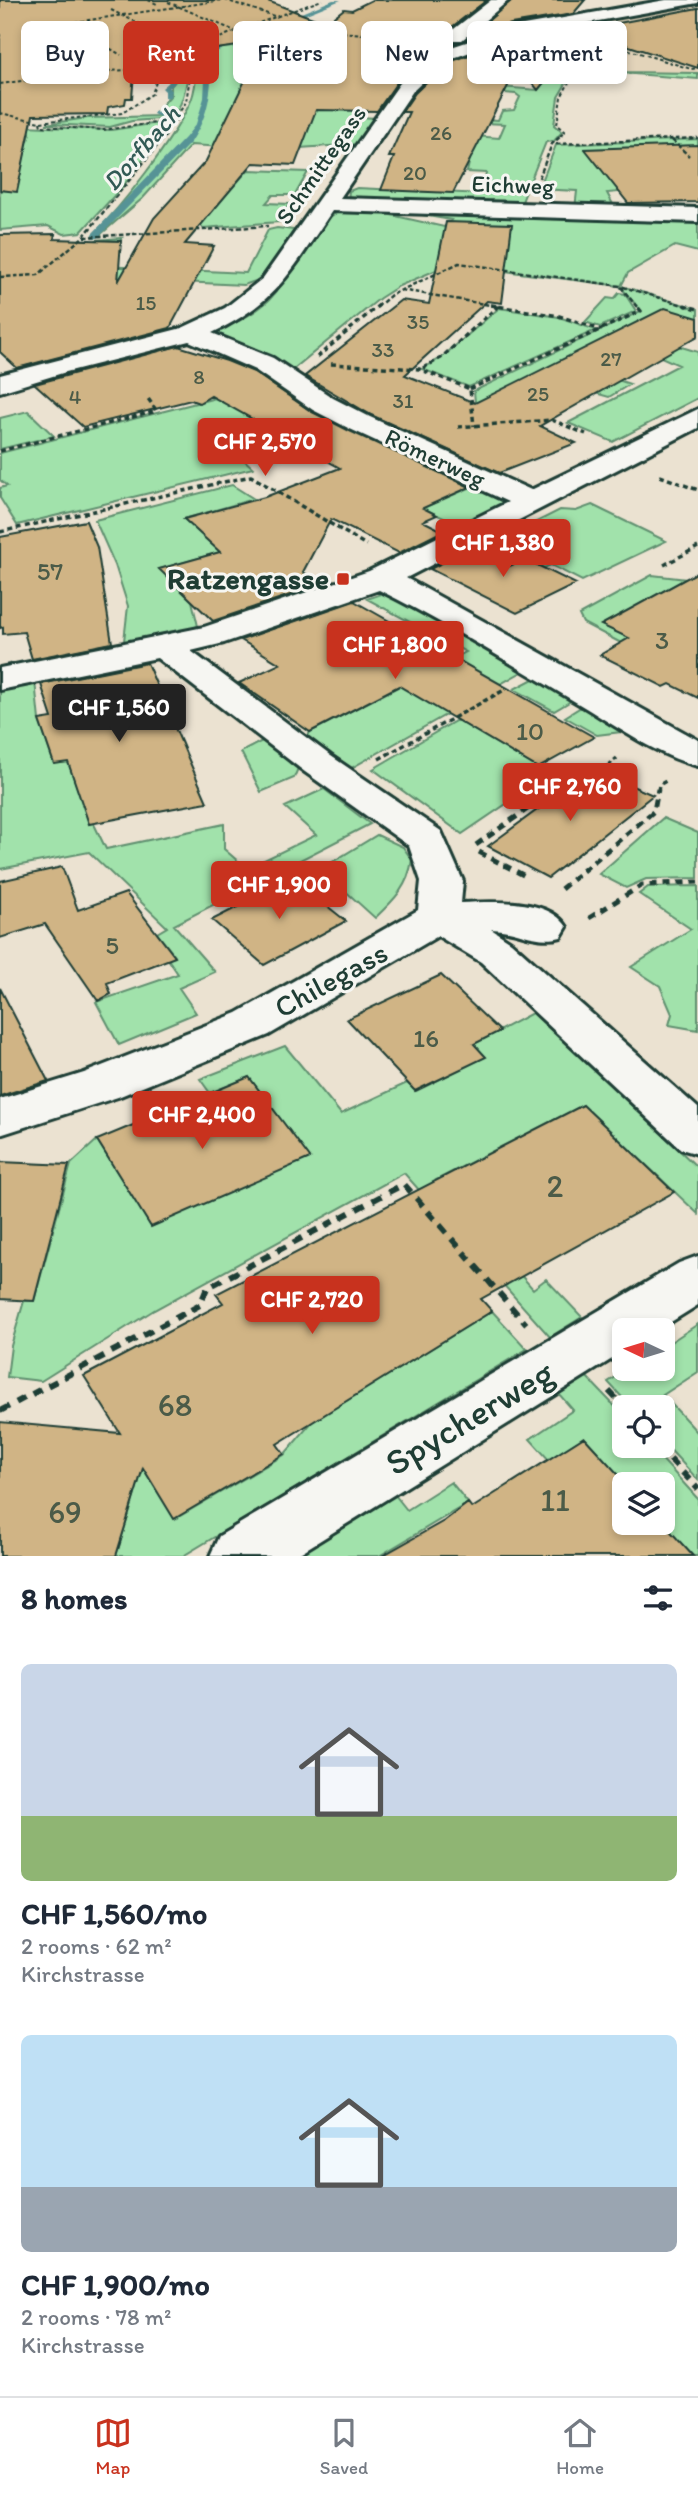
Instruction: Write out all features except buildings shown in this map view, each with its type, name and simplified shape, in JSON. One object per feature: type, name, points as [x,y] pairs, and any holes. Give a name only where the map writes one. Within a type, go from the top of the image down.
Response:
[{"type":"street","points":[[456,36],[501,0]]},
{"type":"street","name":"Schmittegass","points":[[0,384],[57,366],[191,333],[234,313],[271,283],[407,87],[439,57],[512,32],[693,0]]},
{"type":"street","name":"Eichweg","points":[[327,204],[698,215]]},
{"type":"street","name":"Römerweg","points":[[191,333],[264,363],[323,404],[533,502]]},
{"type":"street","points":[[0,678],[166,648],[274,617],[376,564],[533,502],[698,417]]},
{"type":"street","points":[[376,564],[650,731],[698,755]]},
{"type":"street","points":[[166,648],[341,780],[427,840],[442,881],[438,916]]},
{"type":"street","points":[[438,916],[513,915],[551,910]]},
{"type":"street","points":[[438,916],[496,952],[698,1136]]},
{"type":"street","name":"Chilegass","points":[[0,1117],[101,1085],[253,1024],[438,916]]},
{"type":"street","name":"Spycherweg","points":[[241,1556],[698,1278]]},
{"type":"path","points":[[148,0],[157,4]]},
{"type":"path","points":[[121,55],[69,23],[224,0],[278,17]]},
{"type":"path","points":[[307,0],[314,3]]},
{"type":"path","points":[[268,21],[322,0]]},
{"type":"path","points":[[168,2],[233,31]]},
{"type":"path","points":[[111,10],[135,21]]},
{"type":"path","points":[[627,49],[691,69],[698,68]]},
{"type":"path","points":[[0,84],[86,72],[123,70]]},
{"type":"path","points":[[0,113],[40,122],[122,113],[143,97],[152,94],[153,84]]},
{"type":"path","points":[[0,277],[38,275],[83,236],[136,176],[177,120],[190,84]]},
{"type":"path","points":[[569,84],[561,97],[557,125],[565,132],[552,144],[698,138]]},
{"type":"path","points":[[40,122],[41,126],[88,129],[177,120]]},
{"type":"path","points":[[671,139],[689,156]]},
{"type":"path","points":[[83,236],[99,238],[275,225],[309,226]]},
{"type":"path","points":[[620,286],[641,312],[470,389],[422,369],[388,366],[347,368],[312,360],[400,290],[459,263],[620,286],[698,309]]},
{"type":"path","points":[[400,290],[558,316],[602,330]]},
{"type":"path","points":[[422,369],[442,358],[498,306]]},
{"type":"path","points":[[470,389],[474,426]]},
{"type":"path","points":[[0,451],[153,412],[156,410],[147,397]]},
{"type":"path","points":[[401,442],[430,428],[552,421],[588,434]]},
{"type":"path","points":[[0,532],[251,476],[376,564]]},
{"type":"path","points":[[664,565],[698,547]]},
{"type":"path","points":[[341,780],[544,668]]},
{"type":"path","points":[[534,882],[472,848],[556,789],[608,765],[650,731]]},
{"type":"path","points":[[551,910],[654,811],[659,785],[669,779]]},
{"type":"path","points":[[507,875],[513,870]]},
{"type":"path","points":[[629,894],[648,884],[698,882]]},
{"type":"path","points":[[0,1411],[200,1305],[207,1288],[404,1184],[531,1330]]},
{"type":"path","points":[[670,1458],[698,1489]]},
{"type":"shaded area","points":[[698,2],[698,79],[627,74],[627,21],[605,19]]},
{"type":"green space","points":[[233,44],[233,84],[294,84],[315,109],[362,111],[359,117],[376,118],[358,144],[270,150],[191,145],[143,198],[100,235],[93,235],[146,173],[170,138],[192,98],[195,84],[219,84],[219,47]]},
{"type":"green space","points":[[627,72],[698,73],[698,79],[627,74]]},
{"type":"green space","points":[[186,84],[173,118],[132,121],[110,127],[46,124],[87,118],[160,116],[163,104],[171,95],[171,86]]},
{"type":"green space","points":[[543,84],[566,84],[558,97],[554,125],[562,132],[554,141],[546,142],[521,204],[348,201],[349,191],[357,188],[483,194],[486,173],[467,172],[475,136],[499,138],[505,124],[421,120],[422,115],[498,120],[502,111],[514,110],[520,97],[516,94],[469,90],[475,85],[538,90]]},
{"type":"green space","points":[[172,121],[124,185],[81,232],[64,234],[48,226],[0,230],[0,157],[24,156],[30,133],[26,126],[111,130]]},
{"type":"green space","points":[[698,139],[698,185],[607,193],[616,210],[575,209],[577,191],[539,189],[556,145]]},
{"type":"green space","points":[[248,170],[308,172],[295,195],[273,195],[266,203],[289,204],[279,222],[203,228],[200,224]]},
{"type":"green space","points":[[369,210],[444,227],[451,220],[393,210],[698,217],[698,252],[675,246],[628,273],[621,286],[698,309],[698,318],[626,330],[698,352],[698,398],[613,442],[568,423],[679,365],[659,356],[563,362],[630,384],[609,397],[588,391],[477,424],[474,391],[641,311],[620,286],[450,264],[399,286],[380,298],[291,371],[213,333],[250,315],[269,300],[327,219],[340,212]]},
{"type":"green space","points":[[268,230],[294,230],[261,279],[244,285],[56,276],[96,240],[122,238],[102,266],[246,273]]},
{"type":"green space","points":[[619,293],[625,294],[636,311],[600,327],[585,322],[607,298],[614,299]]},
{"type":"green space","points":[[499,308],[559,317],[596,330],[469,387],[422,369],[441,358]]},
{"type":"green space","points":[[282,381],[328,415],[230,447],[253,468],[17,525],[0,498],[0,488],[7,486],[0,480],[0,453]]},
{"type":"green space","points":[[28,411],[54,436],[0,449],[0,418]]},
{"type":"green space","points":[[232,485],[254,499],[184,519],[220,552],[160,569],[192,601],[198,626],[162,638],[124,641],[128,606],[115,565],[95,520]]},
{"type":"green space","points":[[476,485],[506,501],[505,507],[464,524],[423,508]]},
{"type":"green space","points":[[592,505],[666,541],[582,581],[551,565],[544,568],[493,544],[560,510],[576,511]]},
{"type":"green space","points":[[652,575],[686,579],[602,625],[629,638],[621,643],[583,623],[579,615]]},
{"type":"green space","points":[[387,592],[527,669],[346,771],[305,742],[310,732],[466,652],[367,599]]},
{"type":"green space","points":[[537,677],[571,701],[554,711],[514,689]]},
{"type":"green space","points":[[35,681],[39,720],[54,764],[68,762],[79,793],[106,849],[224,824],[224,849],[239,862],[256,864],[316,835],[285,807],[324,789],[370,824],[174,925],[215,972],[179,988],[196,1013],[119,1045],[96,1002],[178,974],[168,959],[175,956],[157,933],[167,927],[89,852],[0,869],[0,687]]},
{"type":"green space","points":[[581,707],[621,732],[597,735],[565,717]]},
{"type":"green space","points":[[457,720],[538,768],[546,777],[462,834],[373,769]]},
{"type":"green space","points":[[268,738],[301,761],[294,778],[261,792],[241,752]]},
{"type":"green space","points":[[663,818],[698,833],[698,878],[646,879],[626,888],[599,874]]},
{"type":"green space","points":[[377,835],[403,847],[412,860],[404,885],[375,918],[321,869]]},
{"type":"green space","points":[[698,886],[698,1030],[669,1025],[672,1014],[660,986],[631,967],[691,929],[639,894],[648,887]]},
{"type":"green space","points":[[534,1012],[698,1168],[698,1214],[583,1105],[436,1180],[533,1289],[546,1279],[582,1317],[550,1337],[404,1173],[154,1310],[41,1381],[7,1377],[11,1346],[24,1301],[34,1301],[71,1164],[97,1140],[151,1226],[309,1157],[249,1077],[210,1093],[200,1079],[285,1046],[341,1114],[407,1083],[416,1091],[485,1057],[474,1044]]},
{"type":"green space","points":[[492,1311],[527,1349],[183,1556],[116,1556],[143,1468],[175,1519],[284,1455],[312,1422]]},
{"type":"green space","points":[[698,1324],[698,1372],[663,1395],[620,1395],[608,1382],[612,1380],[676,1381],[676,1338]]},
{"type":"green space","points":[[585,1375],[612,1403],[612,1458],[661,1458],[674,1472],[616,1472],[584,1437],[549,1460],[530,1439],[573,1410],[558,1393]]},
{"type":"green space","points":[[675,1408],[698,1433],[698,1480],[675,1455]]},
{"type":"green space","points":[[675,1474],[698,1499],[698,1556],[693,1556],[673,1535]]},
{"type":"green space","points":[[451,1482],[468,1503],[379,1556],[292,1556],[395,1495],[407,1510]]},
{"type":"waterway","name":"Dorfbach","points":[[287,20],[338,0]]},
{"type":"waterway","name":"Dorfbach","points":[[95,236],[188,140],[199,124],[207,98],[209,59],[212,52],[233,40]]},
{"type":"waterway","points":[[167,97],[168,91],[165,88],[171,84]]},
{"type":"waterway","points":[[155,113],[160,115]]},
{"type":"place","name":"Ratzengasse","points":[[343,579]]}]
